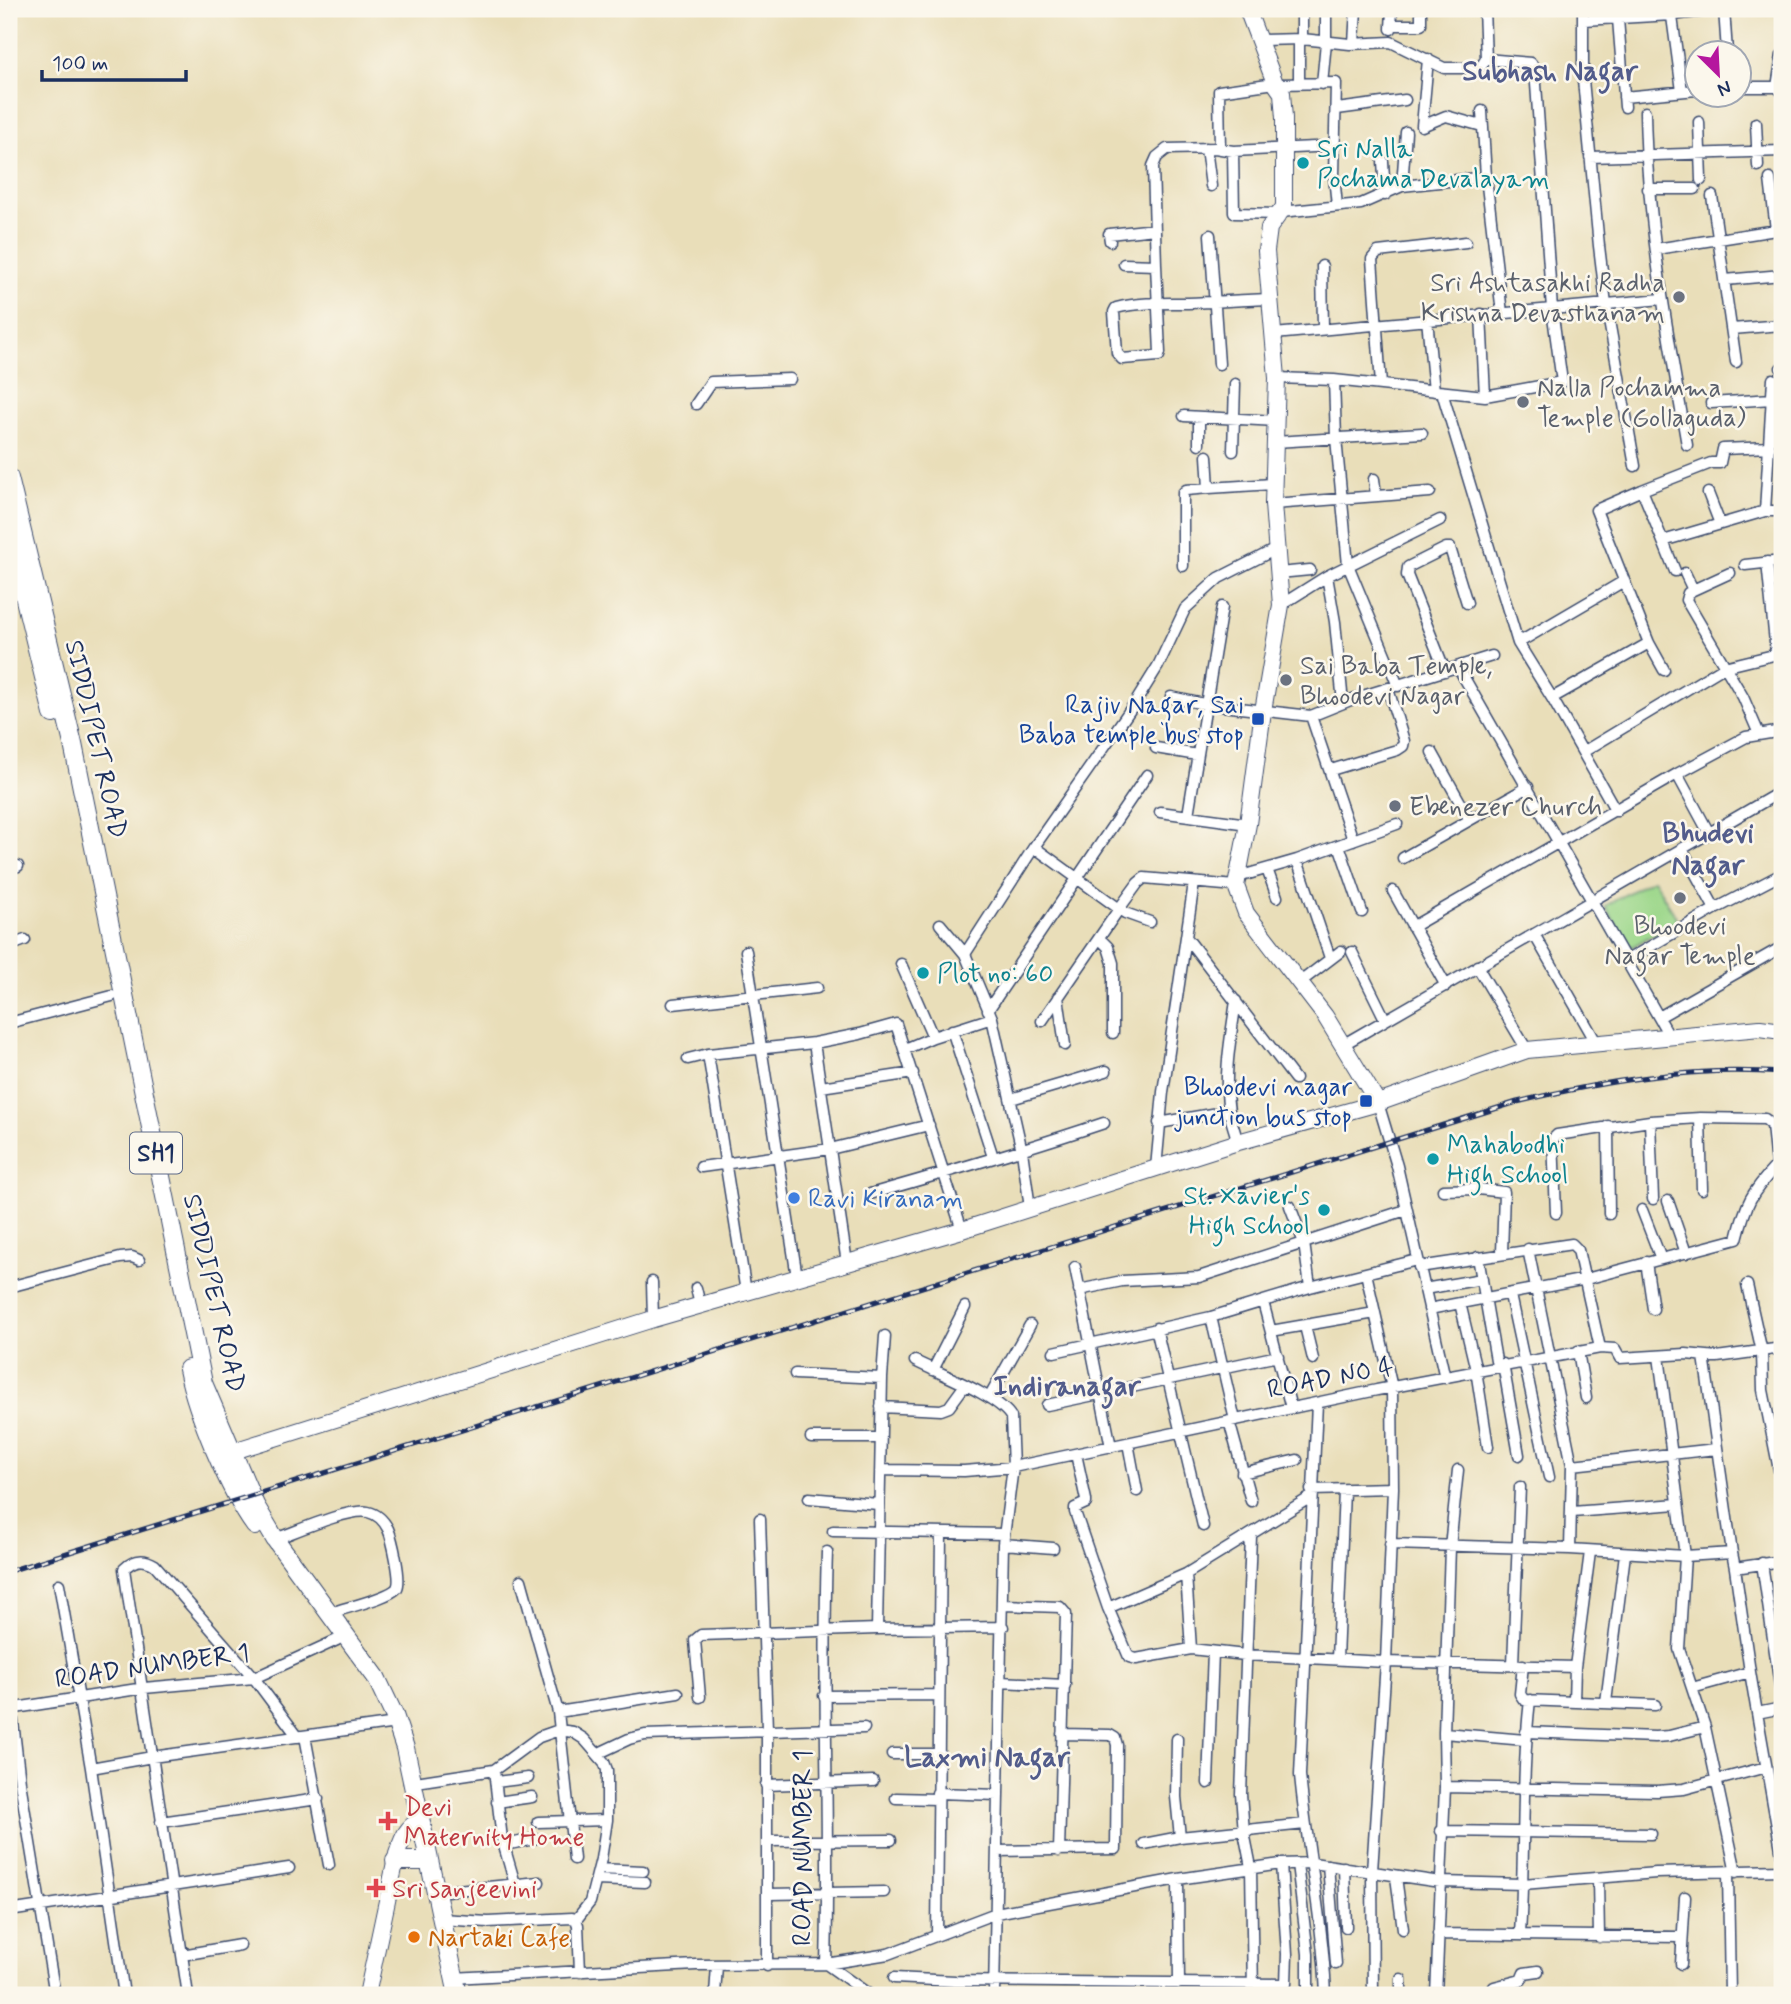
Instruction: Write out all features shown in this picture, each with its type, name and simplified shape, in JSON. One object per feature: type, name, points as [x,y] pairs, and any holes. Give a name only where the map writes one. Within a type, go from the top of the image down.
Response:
[{"type":"main road","name":"SIDDIPET ROAD","points":[[9,478],[73,744],[203,1384],[244,1511],[286,1571],[322,1615],[369,1685],[389,1724],[409,1783]]},
{"type":"main road","name":"SIDDIPET ROAD","points":[[9,534],[61,746],[192,1387],[275,1539],[376,1677],[394,1715],[417,1822],[436,1892],[453,1989]]},
{"type":"main road","name":"SIDDIPET ROAD","points":[[417,1822],[421,1861],[453,1989]]},
{"type":"main road","points":[[395,1861],[421,1861]]},
{"type":"street","points":[[1247,9],[1282,93],[1285,198],[1266,237],[1276,378],[1273,504],[1281,605],[1237,881],[1246,913],[1325,1016],[1378,1103],[1397,1166],[1445,1378]]},
{"type":"street","points":[[1299,84],[1302,9]]},
{"type":"street","points":[[1322,84],[1326,9]]},
{"type":"street","points":[[1354,43],[1356,9]]},
{"type":"street","points":[[1391,42],[1392,9]]},
{"type":"street","points":[[1391,25],[1421,25],[1421,9]]},
{"type":"street","points":[[1261,40],[1391,42],[1444,68],[1480,68],[1486,59],[1484,9]]},
{"type":"street","points":[[1635,466],[1606,304],[1583,80],[1583,14],[1618,19],[1724,9],[1726,38]]},
{"type":"street","points":[[1618,19],[1624,102],[1682,91],[1672,12]]},
{"type":"street","points":[[1428,59],[1422,126],[1446,116],[1482,126]]},
{"type":"street","points":[[1276,378],[1334,380],[1485,396],[1562,382],[1552,309],[1535,71],[1531,63],[1486,59]]},
{"type":"street","points":[[1752,88],[1779,90],[1781,63]]},
{"type":"street","points":[[1220,149],[1219,91],[1276,83],[1336,83],[1337,206]]},
{"type":"street","points":[[1337,109],[1405,100]]},
{"type":"street","points":[[1482,111],[1486,177],[1502,313]]},
{"type":"street","points":[[1645,112],[1648,189],[1662,299],[1687,445]]},
{"type":"street","points":[[1648,189],[1698,185],[1699,122]]},
{"type":"street","points":[[1756,122],[1758,166]]},
{"type":"street","points":[[1402,186],[1406,132]]},
{"type":"street","points":[[1271,299],[1156,303],[1116,308],[1117,353],[1122,359],[1159,356],[1156,303],[1153,166],[1157,157],[1167,149],[1206,148],[1233,151],[1335,146]]},
{"type":"street","points":[[1206,148],[1210,186]]},
{"type":"street","points":[[1233,151],[1234,213],[1280,213],[1361,204],[1402,186],[1486,177]]},
{"type":"street","points":[[1590,157],[1782,151]]},
{"type":"street","points":[[1383,161],[1385,195]]},
{"type":"street","points":[[1656,248],[1779,230],[1770,178]]},
{"type":"street","points":[[1712,196],[1735,362]]},
{"type":"street","points":[[1110,241],[1110,234],[1155,229]]},
{"type":"street","points":[[1210,235],[1219,364]]},
{"type":"street","points":[[1381,385],[1372,259],[1374,255],[1378,252],[1466,242]]},
{"type":"street","points":[[1124,264],[1156,264]]},
{"type":"street","points":[[1322,266],[1323,328]]},
{"type":"street","points":[[1725,281],[1782,275]]},
{"type":"street","points":[[1274,334],[1662,299]]},
{"type":"street","points":[[1481,314],[1485,396]]},
{"type":"street","points":[[1427,319],[1438,391],[1518,643],[1616,810]]},
{"type":"street","points":[[1732,329],[1782,325]]},
{"type":"street","points":[[696,404],[711,382],[790,379]]},
{"type":"street","points":[[1765,511],[1773,379]]},
{"type":"street","points":[[1331,770],[1397,750],[1403,746],[1404,741],[1393,687],[1348,565],[1336,438],[1334,380]]},
{"type":"street","points":[[1233,451],[1235,384]]},
{"type":"street","points":[[1712,403],[1772,399]]},
{"type":"street","points":[[1184,416],[1277,421]]},
{"type":"street","points":[[1199,416],[1199,444]]},
{"type":"street","points":[[1275,442],[1422,433]]},
{"type":"street","points":[[1664,670],[1649,643],[1596,510],[1711,463],[1720,463],[1723,449],[1770,447]]},
{"type":"street","points":[[1207,456],[1209,488]]},
{"type":"street","points":[[1374,479],[1376,496]]},
{"type":"street","points":[[1183,566],[1183,493],[1186,490],[1273,484]]},
{"type":"street","points":[[1642,490],[1663,541],[1693,590]]},
{"type":"street","points":[[1273,504],[1430,492]]},
{"type":"street","points":[[1708,493],[1720,524]]},
{"type":"street","points":[[1663,541],[1765,511],[1782,511]]},
{"type":"street","points":[[1281,605],[1326,576],[1440,520]]},
{"type":"street","points":[[1445,671],[1407,575],[1408,567],[1450,548],[1467,603]]},
{"type":"street","points":[[965,954],[1034,847],[1137,700],[1158,666],[1185,609],[1219,578],[1276,549]]},
{"type":"street","points":[[1745,565],[1782,561]]},
{"type":"street","points":[[1583,752],[1724,667],[1779,653],[1767,562]]},
{"type":"street","points":[[1279,573],[1310,570]]},
{"type":"street","points":[[1730,573],[1693,590],[1686,600],[1743,698],[1759,734]]},
{"type":"street","points":[[1326,576],[1335,622],[1343,703]]},
{"type":"street","points":[[1518,643],[1624,582]]},
{"type":"street","points":[[1188,815],[1204,704],[1222,607]]},
{"type":"street","points":[[1552,698],[1649,643]]},
{"type":"street","points":[[1171,697],[1204,704],[1311,716],[1343,703],[1492,656]]},
{"type":"street","points":[[1458,667],[1670,1037]]},
{"type":"street","points":[[1311,716],[1353,840]]},
{"type":"street","points":[[1412,927],[1676,774],[1746,737],[1782,731]]},
{"type":"street","points":[[1156,748],[1197,755]]},
{"type":"street","points":[[1432,752],[1470,820]]},
{"type":"street","points":[[1676,774],[1709,833]]},
{"type":"street","points":[[905,1049],[990,1014],[1147,775]]},
{"type":"street","points":[[1403,858],[1528,787]]},
{"type":"street","points":[[1344,1044],[1780,792],[1782,813]]},
{"type":"street","points":[[1160,812],[1248,824]]},
{"type":"street","points":[[1042,1021],[1119,909],[1144,878],[1194,883],[1237,881],[1397,824]]},
{"type":"street","points":[[1339,845],[1362,912]]},
{"type":"street","points":[[1034,847],[1119,909],[1150,922]]},
{"type":"street","points":[[1682,849],[1715,909]]},
{"type":"street","points":[[1297,860],[1330,958]]},
{"type":"street","points":[[1267,869],[1277,897]]},
{"type":"street","points":[[1627,960],[1782,874]]},
{"type":"street","points":[[1156,1168],[1159,1123],[1194,883]]},
{"type":"street","points":[[1393,891],[1446,986]]},
{"type":"street","points":[[940,924],[965,954],[990,1014],[1022,1151],[1030,1208]]},
{"type":"street","points":[[1534,934],[1596,1042]]},
{"type":"street","points":[[1186,937],[1295,1079]]},
{"type":"street","points":[[1099,938],[1108,947],[1113,963],[1113,1033]]},
{"type":"street","points":[[9,946],[25,940]]},
{"type":"street","points":[[1659,1017],[1782,947]]},
{"type":"street","points":[[746,951],[797,1277]]},
{"type":"street","points":[[1299,983],[1330,958],[1347,951],[1385,1020]]},
{"type":"street","points":[[901,964],[933,1037]]},
{"type":"street","points":[[1476,966],[1527,1050]]},
{"type":"street","points":[[673,1004],[817,988]]},
{"type":"street","points":[[9,1023],[112,996]]},
{"type":"street","points":[[1058,997],[1065,1045]]},
{"type":"street","points":[[1236,1001],[1227,1091],[1229,1111],[1238,1142]]},
{"type":"street","points":[[688,1059],[708,1054],[814,1043],[896,1024],[962,1230]]},
{"type":"street","points":[[226,1453],[653,1318],[962,1230],[1238,1142],[1378,1103],[1527,1050],[1760,1028],[1782,1031]]},
{"type":"street","points":[[952,1030],[993,1157]]},
{"type":"street","points":[[814,1043],[847,1263]]},
{"type":"street","points":[[708,1054],[746,1292]]},
{"type":"street","points":[[1011,1099],[1106,1071]]},
{"type":"street","points":[[821,1087],[913,1073]]},
{"type":"street","points":[[1159,1123],[1229,1111]]},
{"type":"street","points":[[1700,1118],[1702,1189]]},
{"type":"street","points":[[1429,1310],[1586,1279],[1737,1239],[1749,1199],[1755,1189],[1779,1167],[1772,1125],[1765,1119],[1700,1118],[1608,1126],[1554,1136],[1556,1213]]},
{"type":"street","points":[[1650,1121],[1653,1199]]},
{"type":"street","points":[[870,1194],[993,1157],[1022,1151],[1104,1123]]},
{"type":"street","points":[[701,1167],[831,1149],[929,1125]]},
{"type":"street","points":[[1608,1126],[1609,1214]]},
{"type":"street","points":[[1443,1190],[1504,1192],[1502,1253]]},
{"type":"street","points":[[1668,1201],[1686,1253]]},
{"type":"street","points":[[1290,1206],[1304,1243],[1310,1287]]},
{"type":"street","points":[[1079,1290],[1122,1280],[1199,1277],[1406,1210]]},
{"type":"street","points":[[1642,1210],[1661,1259]]},
{"type":"street","points":[[1054,1352],[1211,1317],[1366,1273],[1572,1244],[1578,1250],[1586,1279],[1600,1348]]},
{"type":"street","points":[[1528,1249],[1572,1465],[1570,1549]]},
{"type":"street","points":[[9,1287],[120,1258],[132,1257],[139,1260]]},
{"type":"street","points":[[1478,1257],[1519,1455]]},
{"type":"street","points":[[1646,1262],[1653,1309]]},
{"type":"street","points":[[1075,1267],[1111,1447]]},
{"type":"street","points":[[1366,1273],[1392,1388],[1393,1488],[1373,1871],[1373,1995]]},
{"type":"street","points":[[1424,1289],[1482,1279]]},
{"type":"street","points":[[652,1282],[653,1318]]},
{"type":"street","points":[[1747,1285],[1762,1352],[1763,1390],[1782,1485]]},
{"type":"street","points":[[696,1288],[700,1305]]},
{"type":"street","points":[[1510,1294],[1549,1478]]},
{"type":"street","points":[[1263,1302],[1290,1408]]},
{"type":"street","points":[[1460,1303],[1476,1370],[1488,1447]]},
{"type":"street","points":[[933,1370],[965,1307]]},
{"type":"street","points":[[1271,1331],[1375,1313]]},
{"type":"street","points":[[1211,1317],[1242,1473],[1251,1501]]},
{"type":"street","points":[[989,1398],[1030,1325]]},
{"type":"street","points":[[1305,1326],[1313,1359]]},
{"type":"street","points":[[1156,1328],[1203,1526]]},
{"type":"street","points":[[877,1629],[878,1504],[885,1336]]},
{"type":"street","name":"ROAD NO 4","points":[[881,1470],[964,1471],[1013,1467],[1500,1365],[1600,1348],[1615,1349],[1620,1359],[1686,1354],[1717,1357],[1782,1348]]},
{"type":"street","points":[[1578,1351],[1586,1398]]},
{"type":"street","points":[[1048,1405],[1278,1356]]},
{"type":"street","points":[[1659,1356],[1685,1556],[1679,1649],[1705,1727],[1732,1872],[1730,1995]]},
{"type":"street","points":[[1704,1356],[1749,1672],[1782,1856]]},
{"type":"street","points":[[915,1361],[989,1398],[1007,1409],[1011,1416],[1013,1467],[1003,1539],[994,1995]]},
{"type":"street","points":[[795,1374],[882,1378]]},
{"type":"street","points":[[881,1407],[941,1409],[948,1407],[965,1385]]},
{"type":"street","points":[[1317,1403],[1300,1775],[1324,1954],[1326,1995]]},
{"type":"street","points":[[811,1438],[881,1438]]},
{"type":"street","points":[[1128,1443],[1137,1491]]},
{"type":"street","points":[[1572,1465],[1716,1449]]},
{"type":"street","points":[[1076,1454],[1086,1503],[1075,1508],[1075,1512],[1108,1608],[1129,1657],[1136,1659],[1191,1649],[1245,1655],[1386,1662],[1575,1667]]},
{"type":"street","points":[[1242,1473],[1297,1460]]},
{"type":"street","points":[[1436,1995],[1445,1787],[1444,1733],[1450,1547],[1458,1470]]},
{"type":"street","points":[[1520,1487],[1520,1694],[1524,1700],[1655,1705]]},
{"type":"street","points":[[1108,1608],[1186,1574],[1251,1536],[1311,1493],[1393,1488]]},
{"type":"street","points":[[1337,1659],[1344,1490]]},
{"type":"street","points":[[809,1498],[878,1504]]},
{"type":"street","points":[[1572,1512],[1678,1504]]},
{"type":"street","points":[[275,1539],[355,1511],[370,1512],[380,1518],[393,1547],[399,1579],[397,1588],[388,1594],[331,1613]]},
{"type":"street","points":[[760,1519],[767,1730],[767,1966]]},
{"type":"street","points":[[834,1531],[941,1534],[1003,1539],[1053,1548]]},
{"type":"street","points":[[936,1935],[941,1534]]},
{"type":"street","points":[[1251,1536],[1241,1794],[1244,1832],[1251,1867],[1253,1990]]},
{"type":"street","points":[[1390,1544],[1570,1549],[1685,1556],[1732,1553]]},
{"type":"street","name":"ROAD NUMBER 1","points":[[826,1964],[828,1892],[824,1630],[827,1552]]},
{"type":"street","points":[[1574,1701],[1575,1667],[1590,1552]]},
{"type":"street","points":[[1606,1702],[1625,1553]]},
{"type":"street","points":[[188,1995],[124,1569],[134,1562],[147,1560],[155,1565],[301,1736],[318,1799],[329,1864]]},
{"type":"street","points":[[1735,1568],[1782,1561]]},
{"type":"street","points":[[1762,1563],[1782,1700]]},
{"type":"street","points":[[1186,1574],[1191,1649]]},
{"type":"street","points":[[521,1580],[558,1712],[574,1860]]},
{"type":"street","points":[[59,1584],[92,1768],[124,1995]]},
{"type":"street","points":[[1003,1605],[1064,1609],[1065,1685],[1059,1851]]},
{"type":"street","points":[[700,1697],[695,1640],[697,1636],[824,1630],[1003,1627]]},
{"type":"street","name":"ROAD NUMBER 1","points":[[10,1709],[144,1688],[254,1678],[337,1640]]},
{"type":"street","points":[[1208,1783],[1213,1652]]},
{"type":"street","points":[[1692,1688],[1749,1672]]},
{"type":"street","points":[[1000,1682],[1065,1685]]},
{"type":"street","points":[[9,1687],[20,1782],[55,1995]]},
{"type":"street","points":[[558,1712],[678,1693]]},
{"type":"street","points":[[824,1696],[939,1695]]},
{"type":"street","points":[[1520,1934],[1526,1736],[1530,1700]]},
{"type":"street","points":[[1757,1713],[1782,1709]]},
{"type":"street","points":[[92,1768],[389,1724]]},
{"type":"street","points":[[1444,1733],[1655,1737],[1705,1727]]},
{"type":"street","points":[[597,1754],[637,1736],[863,1728]]},
{"type":"street","points":[[495,1776],[539,1737],[559,1730],[573,1732],[584,1739],[607,1770],[607,1820],[597,1874],[590,1902],[576,1920],[580,1972]]},
{"type":"street","points":[[997,1851],[1116,1849],[1115,1738],[1110,1735],[1062,1734]]},
{"type":"street","points":[[1177,1739],[1176,1797],[1180,1837]]},
{"type":"street","points":[[892,1754],[937,1754]]},
{"type":"street","points":[[1445,1787],[1657,1791],[1684,1789],[1766,1767]]},
{"type":"street","points":[[409,1783],[495,1776],[528,1778]]},
{"type":"street","points":[[495,1776],[497,1802],[515,1884]]},
{"type":"street","points":[[766,1785],[873,1781]]},
{"type":"street","points":[[896,1798],[998,1795]]},
{"type":"street","points":[[497,1802],[532,1797]]},
{"type":"street","points":[[161,1822],[318,1799]]},
{"type":"street","points":[[538,1822],[607,1820]]},
{"type":"street","points":[[367,1995],[395,1861],[404,1835],[417,1822]]},
{"type":"street","points":[[1144,1844],[1180,1837],[1305,1824]]},
{"type":"street","points":[[1441,1832],[1651,1834]]},
{"type":"street","points":[[505,1845],[534,1839]]},
{"type":"street","points":[[766,1841],[891,1840]]},
{"type":"street","points":[[453,1989],[517,1973],[717,1965],[826,1964],[888,1954],[996,1913],[1178,1879],[1281,1864],[1313,1863],[1440,1882],[1523,1884],[1657,1873],[1782,1870]]},
{"type":"street","points":[[894,1978],[1180,1984],[1253,1990],[1286,1984],[1287,1954],[1281,1864]]},
{"type":"street","points":[[1297,1864],[1308,1954],[1308,1995]]},
{"type":"street","points":[[1328,1865],[1336,1964]]},
{"type":"street","points":[[1345,1867],[1346,1927]]},
{"type":"street","points":[[9,1911],[289,1868]]},
{"type":"street","points":[[597,1874],[644,1876]]},
{"type":"street","points":[[1396,1877],[1403,1929]]},
{"type":"street","points":[[1178,1879],[1180,1984]]},
{"type":"street","points":[[1598,1879],[1599,1937]]},
{"type":"street","points":[[436,1892],[539,1882]]},
{"type":"street","points":[[769,1894],[884,1892]]},
{"type":"street","points":[[1681,1964],[1685,1897]]},
{"type":"street","points":[[441,1919],[488,1922],[576,1920]]},
{"type":"street","points":[[1438,1934],[1681,1937]]},
{"type":"street","points":[[181,1955],[240,1945]]},
{"type":"street","points":[[826,1964],[870,1995]]},
{"type":"street","points":[[715,1995],[717,1965]]},
{"type":"street","points":[[1490,1995],[1494,1987],[1521,1980],[1524,1973],[1538,1971]]},
{"type":"street","points":[[1401,1979],[1401,1995]]},
{"type":"street","points":[[1626,1995],[1642,1995]]},
{"type":"green space","points":[[1653,879],[1678,920],[1630,948],[1605,906]]},
{"type":"railway","points":[[9,1571],[1517,1102],[1649,1077],[1715,1072],[1782,1073]]},
{"type":"place","name":"Sri Nalla Pochama Devalayam","points":[[1303,163]]},
{"type":"place","name":"Sri Ashtasakhi Radha Krishna Devasthanam","points":[[1679,297]]},
{"type":"place","name":"Nalla Pochamma Temple (Gollaguda)","points":[[1523,402]]},
{"type":"place","name":"Sai Baba Temple, Bhoodevi Nagar","points":[[1286,680]]},
{"type":"place","name":"Rajiv Nagar, Sai Baba temple bus stop","points":[[1258,719]]},
{"type":"place","name":"Ebenezer Church","points":[[1395,806]]},
{"type":"place","name":"Bhoodevi Nagar Temple","points":[[1680,898]]},
{"type":"place","name":"Plot no: 60","points":[[923,973]]},
{"type":"place","name":"Bhoodevi nagar junction bus stop","points":[[1366,1101]]},
{"type":"place","name":"Mahabodhi High School","points":[[1433,1159]]},
{"type":"place","name":"Ravi Kiranam","points":[[794,1198]]},
{"type":"place","name":"St. Xavier's High School","points":[[1324,1210]]},
{"type":"place","name":"Devi Maternity Home","points":[[388,1821]]},
{"type":"place","name":"Sri sanjeevini","points":[[376,1888]]},
{"type":"place","name":"Nartaki Cafe","points":[[414,1937]]},
{"type":"district","name":"Subhash Nagar","points":[[1550,70]]},
{"type":"district","name":"Bhudevi Nagar","points":[[1708,848]]},
{"type":"district","name":"Indiranagar","points":[[1067,1385]]},
{"type":"district","name":"Laxmi Nagar","points":[[987,1756]]}]
